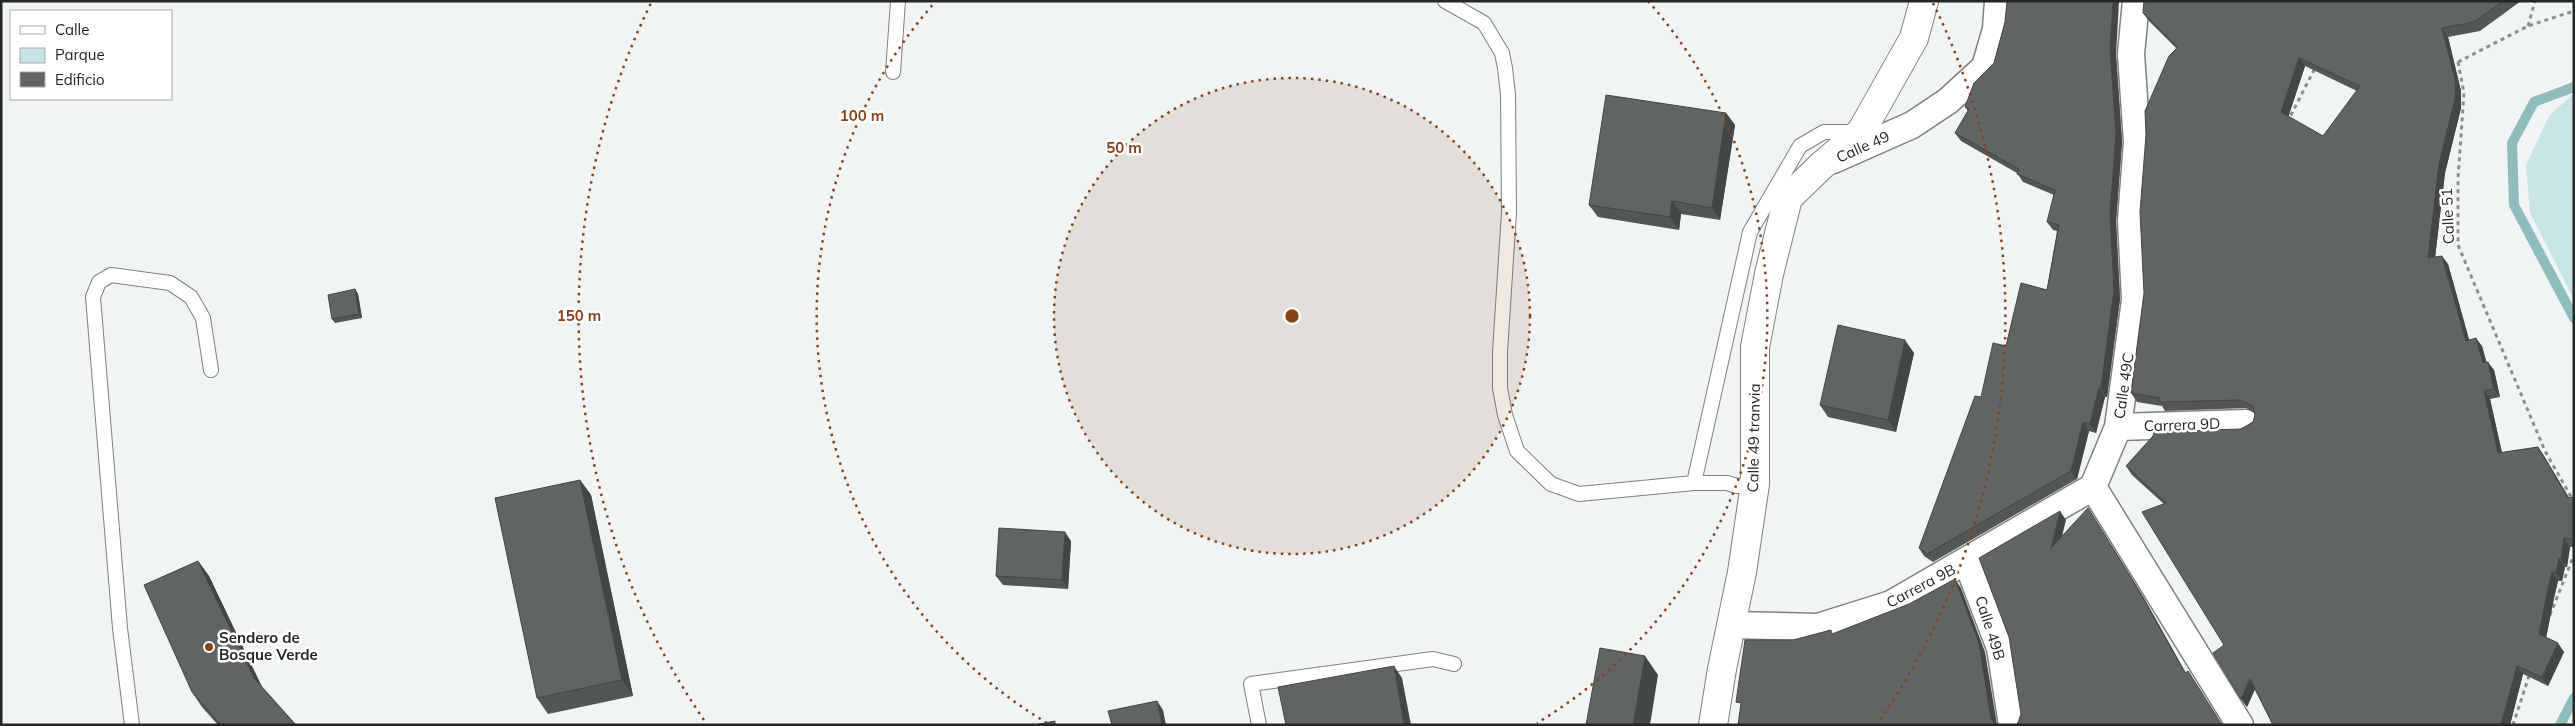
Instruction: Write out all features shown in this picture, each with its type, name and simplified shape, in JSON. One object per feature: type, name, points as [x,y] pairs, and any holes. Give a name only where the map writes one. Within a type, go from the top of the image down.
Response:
[{"type":"main road","name":"Calle 49","points":[[1821,166],[1862,132],[1914,38],[1924,1]]},
{"type":"main road","name":"Calle 49 tranvia","points":[[1713,725],[1742,572],[1755,484],[1755,347],[1788,198],[1821,166]]},
{"type":"street","name":"Calle 49","points":[[1821,166],[1912,125],[1948,101],[1985,67],[1996,30],[1998,1]]},
{"type":"street","name":"Calle 49C","points":[[2093,487],[2118,427],[2136,300],[2131,220],[2137,142],[2131,54],[2136,1]]},
{"type":"street","name":"Carrera 9D","points":[[2118,427],[2246,423]]},
{"type":"street","name":"Carrera 9B","points":[[1731,625],[1818,627],[1891,604],[1967,562],[2093,487]]},
{"type":"street","points":[[2093,487],[2240,725]]},
{"type":"street","name":"Calle 49B","points":[[1967,562],[2000,648],[2012,725]]},
{"type":"lane","points":[[893,72],[898,1]]},
{"type":"lane","points":[[1444,1],[1484,23],[1502,53],[1505,68],[1508,94],[1509,212],[1500,352],[1500,388],[1505,415],[1518,451],[1551,484],[1579,494],[1694,483],[1727,483],[1738,486],[1755,484]]},
{"type":"lane","points":[[1694,483],[1750,232],[1800,146],[1824,132],[1862,132]]},
{"type":"lane","points":[[132,725],[120,628],[93,297],[99,282],[111,275],[170,284],[190,297],[204,318],[211,370]]},
{"type":"lane","points":[[1259,725],[1251,684],[1432,659],[1454,664]]},
{"type":"path","points":[[2528,26],[2535,1]]},
{"type":"path","points":[[2451,56],[2458,62],[2528,26],[2574,11]]},
{"type":"path","points":[[2281,113],[2290,117],[2318,61]]},
{"type":"path","name":"Calle 51","points":[[2458,62],[2464,93],[2458,178],[2458,245],[2545,451],[2574,502]]},
{"type":"path","points":[[2536,452],[2545,451]]},
{"type":"path","points":[[2549,616],[2574,556]]},
{"type":"path","points":[[2513,725],[2531,668]]},
{"type":"green space","points":[[2574,93],[2574,300],[2530,213],[2526,165],[2549,116]]},
{"type":"building","points":[[2007,1],[2113,1],[2110,46],[2116,134],[2110,212],[2114,291],[2101,388],[2099,388],[2090,424],[2083,422],[2071,471],[1927,554],[1919,548],[1975,396],[1981,397],[1993,343],[2006,346],[2021,283],[2047,290],[2059,225],[2047,222],[2055,190],[2017,174],[2019,169],[1955,133],[1969,109],[1965,107],[1974,83],[1994,63],[2005,22]]},
{"type":"building","points":[[2144,1],[2503,1],[2474,22],[2442,28],[2456,83],[2455,99],[2439,164],[2428,258],[2442,256],[2466,341],[2476,338],[2483,363],[2488,362],[2494,389],[2484,391],[2498,453],[2538,447],[2568,498],[2574,497],[2574,539],[2564,538],[2561,559],[2559,558],[2556,573],[2552,572],[2539,634],[2558,643],[2542,677],[2517,666],[2501,725],[2273,725],[2250,679],[2241,699],[2213,653],[2224,645],[2142,512],[2166,503],[2126,466],[2153,436],[2154,432],[2241,429],[2253,422],[2255,415],[2253,406],[2240,400],[2160,402],[2160,398],[2131,393],[2144,293],[2140,212],[2146,135],[2145,111],[2169,56],[2178,47],[2143,13]],"holes":[[[2299,58],[2360,86],[2323,136],[2281,112]]]},
{"type":"building","points":[[1606,95],[1726,113],[1712,208],[1672,201],[1670,217],[1589,205]]},
{"type":"building","points":[[355,289],[359,314],[332,319],[328,295]]},
{"type":"building","points":[[1838,325],[1905,340],[1888,420],[1820,405]]},
{"type":"building","points":[[580,480],[622,680],[537,698],[495,498]]},
{"type":"building","points":[[2088,508],[2138,589],[2185,673],[2188,671],[2222,725],[2017,725],[2021,714],[2009,637],[1979,558],[2060,511],[2051,548]]},
{"type":"building","points":[[999,528],[1065,532],[1062,580],[996,576]]},
{"type":"building","name":"Sendero de Bosque Verde","points":[[198,561],[254,678],[296,725],[221,725],[192,692],[144,585]]},
{"type":"building","points":[[1955,579],[1979,643],[1991,719],[1996,725],[1738,725],[1741,703],[1736,702],[1745,640],[1793,640],[1831,630],[1832,634],[1909,604]]},
{"type":"building","points":[[1600,648],[1645,656],[1633,725],[1586,725]]},
{"type":"building","points":[[1394,666],[1404,725],[1286,725],[1278,687]]},
{"type":"building","points":[[1157,701],[1162,725],[1112,725],[1108,711]]},
{"type":"building","points":[[1055,721],[1055,725],[1034,725]]},
{"type":"waterway","points":[[2574,87],[2534,102],[2512,143],[2514,205],[2574,318]]},
{"type":"waterway","points":[[2560,725],[2574,698]]},
{"type":"place","name":"Sendero de Bosque Verde","points":[[209,647]]}]
